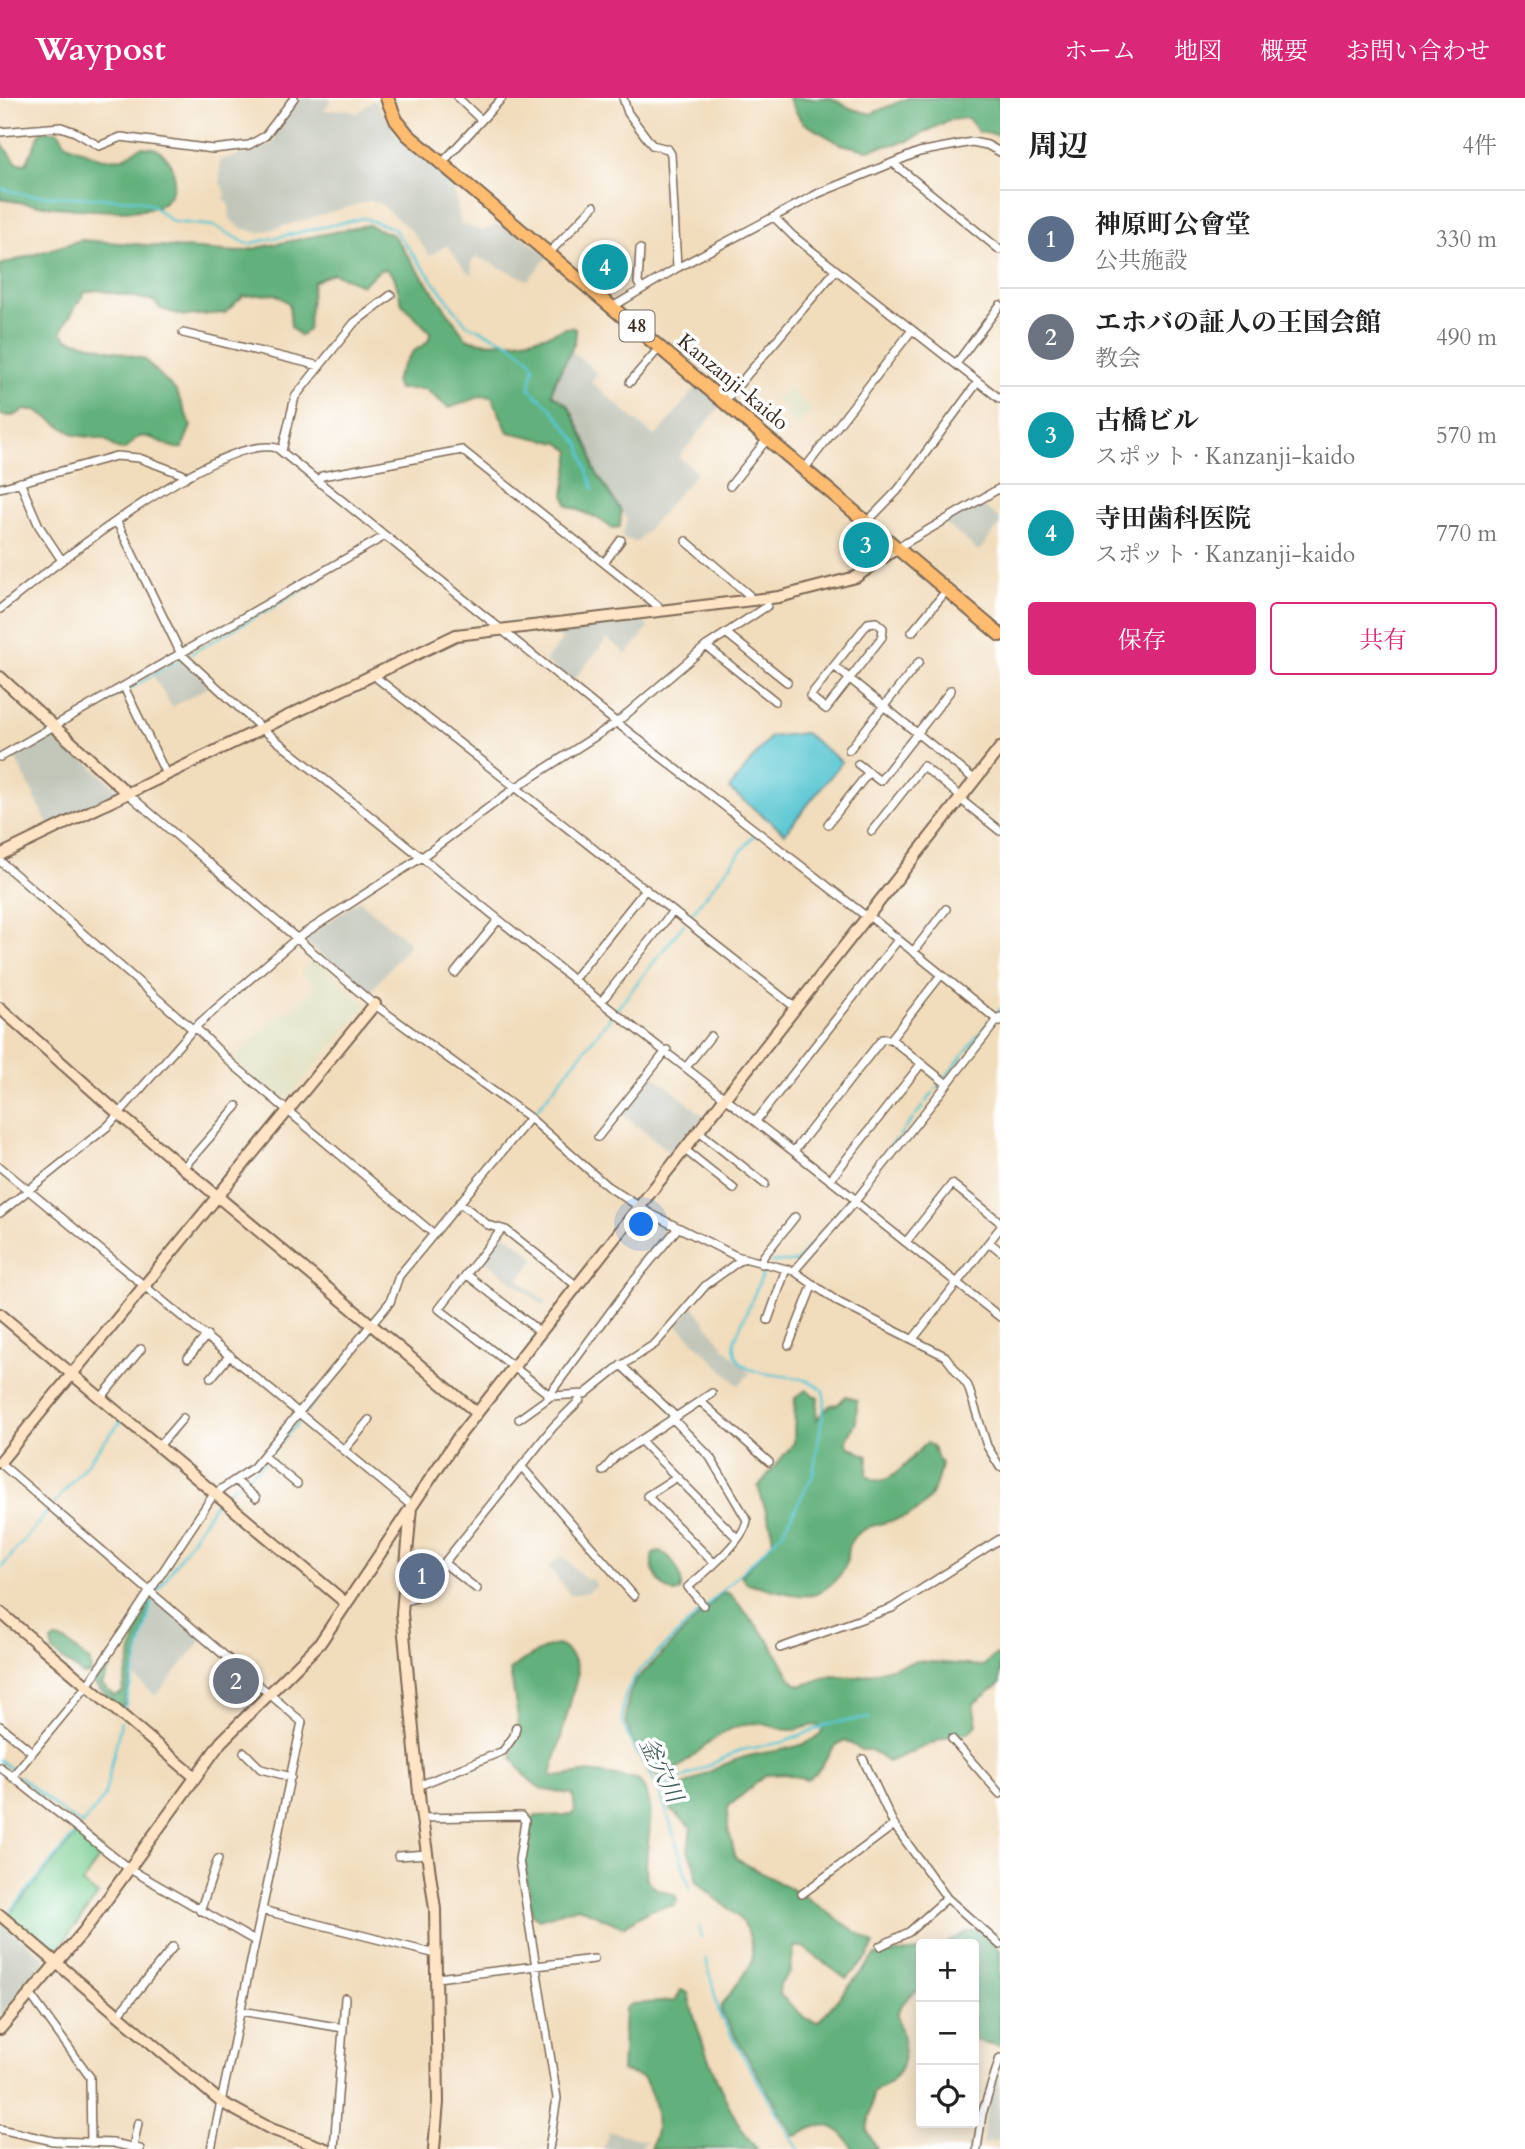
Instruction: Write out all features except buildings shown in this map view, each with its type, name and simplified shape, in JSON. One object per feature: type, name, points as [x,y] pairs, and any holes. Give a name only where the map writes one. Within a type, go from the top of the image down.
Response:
[{"type":"main road","name":"Kanzanji-kaido","points":[[387,98],[402,127],[442,163],[1000,635]]},
{"type":"street","points":[[0,132],[61,127],[99,146],[121,137],[141,142],[188,144],[213,149],[243,146],[265,136],[294,98]]},
{"type":"street","points":[[458,98],[481,120]]},
{"type":"street","points":[[442,163],[502,98]]},
{"type":"street","points":[[623,98],[628,113],[652,145],[670,151],[677,268]]},
{"type":"street","points":[[614,306],[677,268],[823,191],[928,149],[972,142],[987,145],[1000,152]]},
{"type":"street","points":[[894,163],[1000,250]]},
{"type":"street","points":[[550,252],[594,205]]},
{"type":"street","points":[[774,217],[793,236],[1000,399]]},
{"type":"street","points":[[640,249],[638,283],[641,288]]},
{"type":"street","points":[[725,401],[836,270]]},
{"type":"street","points":[[282,451],[295,397],[354,323],[391,295]]},
{"type":"street","points":[[956,364],[1000,305]]},
{"type":"street","points":[[805,468],[912,330]]},
{"type":"street","points":[[183,333],[320,366]]},
{"type":"street","points":[[630,382],[661,346]]},
{"type":"street","points":[[867,522],[898,491],[978,382]]},
{"type":"street","points":[[730,486],[769,438]]},
{"type":"street","points":[[0,609],[61,559],[185,478],[261,446],[282,451],[498,629],[999,1020],[855,1201],[790,1270],[768,1320]]},
{"type":"street","points":[[318,480],[322,476],[462,450],[658,606],[658,611]]},
{"type":"street","points":[[0,488],[117,456],[139,458],[182,474],[185,478]]},
{"type":"street","points":[[20,482],[39,526],[61,559]]},
{"type":"street","points":[[0,855],[456,635],[766,599],[856,577],[897,548],[1000,488]]},
{"type":"street","points":[[117,522],[181,654],[261,728],[573,980],[667,1050],[1000,1317]]},
{"type":"street","points":[[0,757],[385,536]]},
{"type":"street","points":[[604,564],[621,540]]},
{"type":"street","points":[[686,541],[749,594],[749,601]]},
{"type":"street","points":[[912,632],[947,590]]},
{"type":"street","points":[[0,1213],[120,1115],[194,1028],[297,938],[422,857],[515,788],[617,722],[706,646],[767,606],[766,599]]},
{"type":"street","points":[[876,622],[883,628],[882,637],[849,679],[826,709],[810,696],[868,623],[876,622]]},
{"type":"street","points":[[726,633],[787,682]]},
{"type":"street","points":[[706,646],[775,701]]},
{"type":"street","points":[[849,750],[919,662]]},
{"type":"street","points":[[834,666],[975,780]]},
{"type":"street","points":[[375,673],[377,679],[796,1008]]},
{"type":"street","points":[[0,677],[127,793],[375,1004],[530,1118],[603,1183],[639,1207],[742,1259],[790,1270],[838,1302],[945,1356],[964,1378],[993,1457],[1000,1467]]},
{"type":"street","points":[[124,687],[166,774]]},
{"type":"street","points":[[858,764],[880,781],[951,690]]},
{"type":"street","points":[[0,2029],[90,1923],[228,1733],[313,1651],[477,1413],[1000,748]]},
{"type":"street","points":[[872,831],[923,766],[1000,831]]},
{"type":"street","points":[[828,824],[869,772]]},
{"type":"street","points":[[0,861],[287,1111],[434,1234]]},
{"type":"street","points":[[573,980],[646,889]]},
{"type":"street","points":[[912,952],[946,909]]},
{"type":"street","points":[[601,1002],[673,911]]},
{"type":"street","points":[[455,973],[498,920]]},
{"type":"street","points":[[756,1121],[898,940]]},
{"type":"street","points":[[794,1151],[882,1040],[891,1039],[941,975]]},
{"type":"street","points":[[211,2149],[302,1722],[0,1462],[375,1004]]},
{"type":"street","points":[[0,1008],[120,1115],[477,1413]]},
{"type":"street","points":[[687,1066],[711,1036]]},
{"type":"street","points":[[891,1039],[947,1084]]},
{"type":"street","points":[[598,1137],[667,1050]]},
{"type":"street","points":[[830,1180],[921,1064]]},
{"type":"street","points":[[184,1167],[237,1106]]},
{"type":"street","points":[[12,1777],[87,1686],[214,1494],[253,1468],[390,1302],[399,1276],[530,1118]]},
{"type":"street","points":[[698,1131],[765,1184]]},
{"type":"street","points":[[684,1149],[734,1189]]},
{"type":"street","points":[[0,1167],[207,1335],[411,1506]]},
{"type":"street","points":[[906,1242],[952,1184],[1000,1222]]},
{"type":"street","points":[[460,1203],[488,1225],[502,1229],[577,1286]]},
{"type":"street","points":[[762,1264],[763,1257],[796,1217]]},
{"type":"street","points":[[519,1419],[550,1396],[628,1288],[678,1228]]},
{"type":"street","points":[[913,1339],[1000,1228]]},
{"type":"street","points":[[502,1229],[439,1309],[550,1396],[585,1395],[621,1366],[655,1344],[706,1285],[742,1259]]},
{"type":"street","points":[[989,1242],[1000,1251]]},
{"type":"street","points":[[466,1274],[540,1332]]},
{"type":"street","points":[[789,1345],[813,1284]]},
{"type":"street","points":[[0,1314],[347,1604]]},
{"type":"street","points":[[188,1358],[207,1335]]},
{"type":"street","points":[[101,1398],[141,1349]]},
{"type":"street","points":[[211,1378],[230,1355]]},
{"type":"street","points":[[621,1366],[710,1457],[745,1517],[746,1526],[737,1538],[688,1587],[703,1605]]},
{"type":"street","points":[[603,1471],[615,1457],[712,1393]]},
{"type":"street","points":[[402,1602],[416,1598],[553,1427],[580,1401],[580,1395]]},
{"type":"street","points":[[700,1401],[769,1462]]},
{"type":"street","points":[[159,1446],[183,1418]]},
{"type":"street","points":[[344,1450],[369,1420]]},
{"type":"street","points":[[640,1440],[737,1538]]},
{"type":"street","points":[[993,1457],[1000,1447]]},
{"type":"street","points":[[263,1456],[297,1484]]},
{"type":"street","points":[[522,1467],[634,1596]]},
{"type":"street","points":[[675,1478],[647,1496],[714,1563]]},
{"type":"street","points":[[235,1480],[257,1498]]},
{"type":"street","points":[[411,1506],[402,1602],[418,1786],[429,1854],[436,1954],[438,2102],[434,2149]]},
{"type":"street","points":[[780,1648],[892,1608],[1000,1539]]},
{"type":"street","points":[[445,1563],[477,1589]]},
{"type":"street","points":[[0,1612],[195,1777]]},
{"type":"street","points":[[0,1726],[32,1752]]},
{"type":"street","points":[[418,1786],[503,1751],[514,1736],[516,1727]]},
{"type":"street","points":[[952,1739],[1000,1794]]},
{"type":"street","points":[[244,1752],[261,1769],[291,1777]]},
{"type":"street","points":[[863,1759],[894,1825],[947,1898],[1000,1945]]},
{"type":"street","points":[[0,1766],[128,1868],[255,1941]]},
{"type":"street","points":[[422,1818],[521,1816],[525,1821],[519,1860],[557,2098],[549,2149]]},
{"type":"street","points":[[802,1894],[894,1825]]},
{"type":"street","points":[[398,1856],[429,1854]]},
{"type":"street","points":[[200,1911],[218,1859]]},
{"type":"street","points":[[880,1946],[909,1932],[947,1898]]},
{"type":"street","points":[[262,1910],[436,1954]]},
{"type":"street","points":[[0,1915],[221,2102],[271,2129],[326,2149]]},
{"type":"street","points":[[118,2015],[173,1947]]},
{"type":"street","points":[[437,1978],[594,1959]]},
{"type":"street","points":[[30,1994],[90,2077],[88,2145]]},
{"type":"street","points":[[334,2149],[345,1998]]},
{"type":"street","points":[[241,2011],[343,2028]]},
{"type":"street","points":[[977,2149],[982,2114],[999,2062]]},
{"type":"street","points":[[0,2129],[53,2141],[136,2148],[138,2123]]},
{"type":"shaded area","points":[[297,98],[332,98],[324,111],[348,109],[357,114],[372,101],[376,102],[395,133],[452,180],[461,224],[483,231],[502,222],[548,256],[528,280],[476,257],[471,262],[473,274],[466,271],[447,245],[430,256],[411,230],[378,202],[369,201],[259,233],[241,228],[230,219],[229,204],[223,197],[227,196],[220,182],[220,160],[256,151],[275,142],[273,132]]},
{"type":"shaded area","points":[[571,350],[597,373],[591,382],[655,437],[699,384],[722,404],[679,457],[697,472],[637,542],[622,538],[627,519],[606,491],[594,469],[591,452],[552,394],[553,381]]},
{"type":"shaded area","points":[[787,388],[812,409],[797,426],[785,416],[786,409],[776,400]]},
{"type":"shaded area","points":[[979,502],[1000,519],[1000,525],[979,551],[943,522]]},
{"type":"shaded area","points":[[638,618],[649,627],[627,654],[607,639],[572,682],[545,661],[562,640],[548,628]]},
{"type":"shaded area","points":[[183,660],[210,686],[172,707],[154,677]]},
{"type":"shaded area","points":[[56,733],[118,790],[117,793],[49,826],[15,757]]},
{"type":"shaded area","points":[[359,900],[410,943],[368,995],[304,940]]},
{"type":"shaded area","points":[[314,958],[366,1005],[283,1104],[232,1060],[284,1010],[287,1013],[316,987],[300,973]]},
{"type":"shaded area","points":[[652,1074],[704,1116],[673,1155],[621,1113]]},
{"type":"shaded area","points":[[503,1232],[536,1258],[519,1280],[547,1302],[544,1306],[482,1258]]},
{"type":"shaded area","points":[[693,1306],[725,1348],[750,1373],[740,1384],[677,1325]]},
{"type":"shaded area","points":[[562,1556],[587,1580],[591,1578],[597,1585],[586,1593],[570,1595],[548,1566]]},
{"type":"shaded area","points":[[155,1599],[203,1639],[156,1696],[134,1677]]},
{"type":"shaded area","points":[[0,1921],[45,1958],[45,1965],[0,2017]]},
{"type":"shaded area","points":[[1000,2070],[1000,2140],[982,2145],[986,2115]]},
{"type":"shaded area","points":[[609,2131],[646,2141],[639,2149],[603,2149]]},
{"type":"green space","points":[[788,98],[831,98],[852,109],[871,114],[908,98],[1000,98],[1000,135],[979,132],[968,118],[949,120],[908,141],[867,150],[841,144],[802,122]]},
{"type":"green space","points":[[58,131],[66,144],[102,159],[123,158],[141,147],[154,148],[171,164],[174,181],[171,193],[160,205],[129,211],[57,207],[0,198],[0,141],[17,163],[26,164],[40,133]]},
{"type":"green space","points":[[368,225],[393,235],[466,338],[483,342],[504,342],[575,328],[574,342],[552,394],[568,405],[591,452],[594,469],[621,511],[620,527],[612,528],[567,505],[564,494],[571,451],[559,443],[508,432],[492,397],[482,396],[449,408],[425,389],[398,389],[395,381],[400,370],[413,352],[427,342],[430,332],[402,304],[394,276],[386,269],[380,270],[362,285],[333,273],[313,282],[308,330],[300,336],[291,327],[289,303],[275,294],[243,296],[225,313],[185,316],[161,309],[154,301],[98,290],[85,292],[62,329],[62,334],[68,339],[144,359],[176,391],[191,426],[182,448],[142,437],[135,439],[124,450],[117,449],[104,439],[75,435],[36,410],[25,410],[13,416],[0,415],[0,265],[81,240],[237,252]]},
{"type":"green space","points":[[806,1390],[818,1398],[816,1420],[830,1405],[838,1404],[846,1396],[857,1401],[856,1422],[846,1442],[849,1447],[868,1456],[867,1475],[875,1480],[891,1477],[927,1443],[932,1446],[941,1464],[934,1488],[925,1504],[913,1514],[860,1532],[850,1543],[846,1564],[834,1582],[816,1594],[801,1595],[747,1583],[741,1576],[773,1542],[771,1526],[758,1487],[794,1443],[795,1398]]},
{"type":"green space","points":[[659,1552],[669,1557],[677,1568],[681,1580],[680,1591],[670,1591],[657,1577],[652,1560],[653,1554]]},
{"type":"green space","points":[[723,1592],[730,1594],[768,1639],[793,1682],[801,1686],[829,1676],[858,1677],[917,1661],[983,1666],[994,1656],[1000,1655],[1000,1684],[973,1704],[977,1725],[968,1733],[951,1735],[888,1762],[871,1750],[861,1750],[845,1740],[833,1749],[819,1770],[807,1780],[785,1774],[766,1775],[728,1807],[728,1827],[736,1859],[804,1896],[874,1944],[868,1957],[846,1979],[803,1947],[794,1947],[790,1973],[780,1984],[779,1994],[805,2018],[818,2022],[876,1955],[916,1951],[916,1992],[907,1999],[897,2015],[904,2041],[904,2058],[897,2074],[873,2094],[867,2131],[877,2149],[853,2149],[841,2133],[825,2126],[818,2126],[794,2136],[721,2012],[722,2005],[752,1963],[752,1946],[748,1933],[736,1914],[696,1880],[695,1865],[688,1851],[691,1827],[672,1811],[668,1800],[674,1790],[720,1766],[749,1756],[802,1745],[819,1735],[823,1728],[815,1725],[787,1730],[754,1723],[740,1726],[716,1738],[662,1778],[655,1774],[639,1754],[627,1724],[627,1703],[635,1681]]},
{"type":"green space","points":[[147,1603],[151,1605],[124,1705],[120,1708],[93,1683],[111,1655],[116,1655],[102,1685],[114,1696],[122,1693],[136,1635],[132,1634],[125,1648],[119,1649],[118,1646]]},
{"type":"green space","points":[[55,1639],[65,1641],[90,1662],[91,1674],[83,1675],[53,1652],[51,1642]]},
{"type":"green space","points":[[557,1645],[571,1656],[578,1673],[551,1775],[557,1777],[589,1772],[637,1779],[649,1802],[647,1880],[655,1888],[675,1895],[677,1900],[674,1905],[650,1910],[623,1927],[578,1907],[539,1919],[532,1914],[524,1860],[529,1822],[536,1816],[571,1815],[575,1811],[573,1794],[537,1786],[512,1758],[518,1718],[510,1670],[532,1655]]},
{"type":"green space","points":[[79,1831],[103,1852],[82,1884],[98,1895],[57,1950],[49,1950],[8,1916]]},
{"type":"green space","points":[[979,1929],[1000,1950],[1000,2046],[979,2041],[979,1939],[954,1939],[968,1931]]},
{"type":"green space","points":[[681,1990],[688,1993],[706,2053],[725,2097],[757,2149],[650,2149],[657,2121],[652,2096],[644,2078],[622,2071],[625,2009],[632,2004],[675,2001]]},
{"type":"water","points":[[805,733],[842,762],[785,833],[729,789],[770,737]]},
{"type":"waterway","points":[[0,188],[27,195],[140,200],[152,205],[173,222],[214,226],[248,244],[363,218],[393,228],[466,324],[510,343],[530,359],[534,367],[529,389],[550,407],[580,445],[593,489]]},
{"type":"waterway","points":[[188,655],[315,583]]},
{"type":"waterway","points":[[129,689],[181,659]]},
{"type":"waterway","points":[[64,726],[122,693]]},
{"type":"waterway","points":[[0,762],[53,732]]},
{"type":"waterway","points":[[688,918],[755,834]]},
{"type":"waterway","points":[[616,1010],[684,924]]},
{"type":"waterway","points":[[997,1013],[1000,1009]]},
{"type":"waterway","points":[[534,1113],[613,1014]]},
{"type":"waterway","points":[[945,1078],[990,1020]]},
{"type":"waterway","points":[[936,1089],[941,1083]]},
{"type":"waterway","points":[[926,1102],[933,1093]]},
{"type":"waterway","points":[[916,1115],[923,1106]]},
{"type":"waterway","points":[[905,1128],[913,1119]]},
{"type":"waterway","points":[[899,1136],[903,1131]]},
{"type":"waterway","points":[[872,1170],[896,1139]]},
{"type":"waterway","points":[[854,1193],[870,1174]]},
{"type":"waterway","points":[[825,1229],[848,1200]]},
{"type":"waterway","points":[[815,1240],[822,1232]]},
{"type":"waterway","points":[[771,1262],[796,1262],[812,1243]]},
{"type":"waterway","points":[[690,1888],[660,1794],[627,1735],[623,1706],[628,1690],[639,1671],[783,1532],[813,1475],[825,1401],[823,1391],[813,1383],[754,1371],[743,1365],[736,1355],[735,1339],[765,1269]]},
{"type":"waterway","points":[[306,1412],[371,1332]]},
{"type":"waterway","points":[[273,1452],[300,1420]]},
{"type":"waterway","points":[[54,1504],[121,1421]]},
{"type":"waterway","points":[[244,1480],[266,1461]]},
{"type":"waterway","points":[[223,1495],[237,1484]]},
{"type":"waterway","points":[[158,1591],[216,1502]]},
{"type":"waterway","points":[[0,1569],[49,1510]]},
{"type":"waterway","points":[[124,1711],[153,1599]]},
{"type":"waterway","points":[[659,1789],[741,1750],[784,1742],[831,1723],[869,1718]]},
{"type":"waterway","points":[[82,1825],[104,1798],[121,1722]]},
{"type":"waterway","points":[[0,1760],[12,1770]]},
{"type":"waterway","points":[[19,1776],[67,1816],[83,1824]]},
{"type":"waterway","points":[[8,1914],[77,1831]]},
{"type":"waterway","name":"釜穴川","points":[[699,1926],[701,1937]]},
{"type":"waterway","name":"釜穴川","points":[[706,1959],[720,2016],[798,2149]]},
{"type":"place","name":"寺田歯科医院","points":[[605,267]]},
{"type":"place","name":"古橋ビル","points":[[866,545]]},
{"type":"place","name":"神原町公會堂","points":[[422,1576]]},
{"type":"place","name":"エホバの証人の王国会館","points":[[236,1681]]}]
